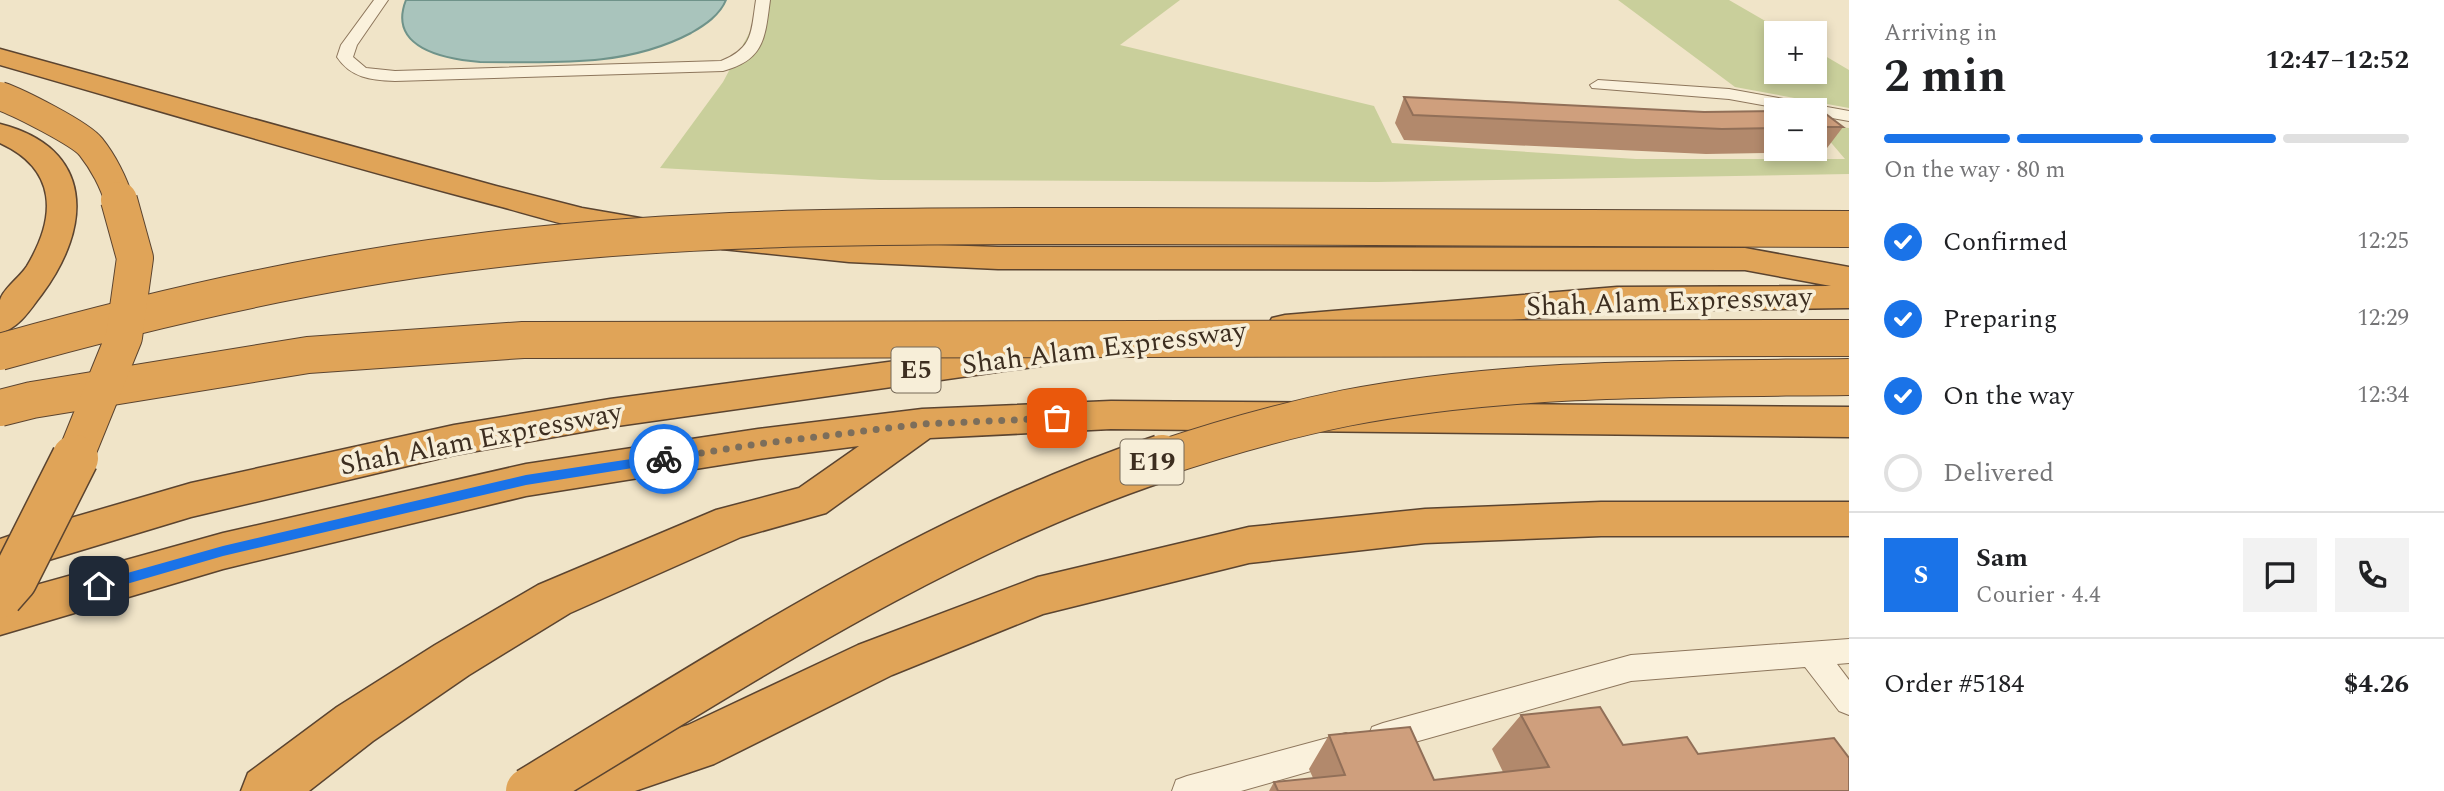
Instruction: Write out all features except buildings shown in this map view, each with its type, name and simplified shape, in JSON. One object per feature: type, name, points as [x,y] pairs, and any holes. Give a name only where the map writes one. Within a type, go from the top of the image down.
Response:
[{"type":"highway","points":[[0,57],[581,218],[732,242],[849,252],[998,258],[1745,259],[1849,278]]},
{"type":"highway","points":[[0,96],[21,103],[90,145],[116,190],[135,258],[124,337],[84,439],[14,579],[0,595]]},
{"type":"highway","points":[[0,133],[33,148],[52,168],[61,188],[56,234],[42,269],[0,321]]},
{"type":"highway","points":[[0,352],[60,335],[279,284],[455,255],[620,237],[844,226],[1849,229]]},
{"type":"highway","name":"Shah Alam Expressway","points":[[0,556],[191,500],[454,440],[610,413],[1001,358],[1357,318],[1616,299],[1849,297]]},
{"type":"highway","points":[[0,408],[32,400],[308,355],[523,340],[1849,338]]},
{"type":"highway","name":"E19","points":[[529,791],[782,641],[981,531],[1093,483],[1240,433],[1345,408],[1479,389],[1616,380],[1849,377]]},
{"type":"highway","name":"Shah Alam Expressway","points":[[0,615],[223,551],[526,480],[758,444],[922,424],[1111,415],[1849,422]]},
{"type":"highway","points":[[268,791],[355,724],[452,660],[554,599],[732,522],[811,500],[922,424]]},
{"type":"highway","points":[[555,791],[696,747],[875,660],[1038,596],[1249,545],[1425,526],[1601,519],[1849,519]]},
{"type":"lane","points":[[381,0],[349,45],[345,57],[349,65],[357,70],[395,76],[723,66],[749,56],[754,48],[763,0]]},
{"type":"lane","points":[[1598,85],[1728,94],[1849,116]]},
{"type":"lane","points":[[1188,791],[1631,668],[1849,650]]},
{"type":"lane","points":[[1811,653],[1849,702]]},
{"type":"green space","points":[[767,0],[1180,0],[1120,45],[1374,106],[1392,143],[1636,159],[1845,159],[1827,138],[1827,126],[1849,128],[1849,174],[1377,182],[880,180],[660,168],[723,82]]},
{"type":"green space","points":[[1618,0],[1729,0],[1765,21],[1764,84],[1827,84],[1827,57],[1849,70],[1849,108],[1827,104],[1827,98],[1795,98],[1735,87]]},
{"type":"water","points":[[406,0],[726,0],[716,15],[691,33],[640,52],[588,61],[480,62],[436,54],[412,40],[404,30],[402,16]]},
{"type":"way so far","points":[[664,459],[758,444],[922,424],[1057,418]]},
{"type":"route","points":[[99,586],[223,551],[526,480],[664,459]]}]
